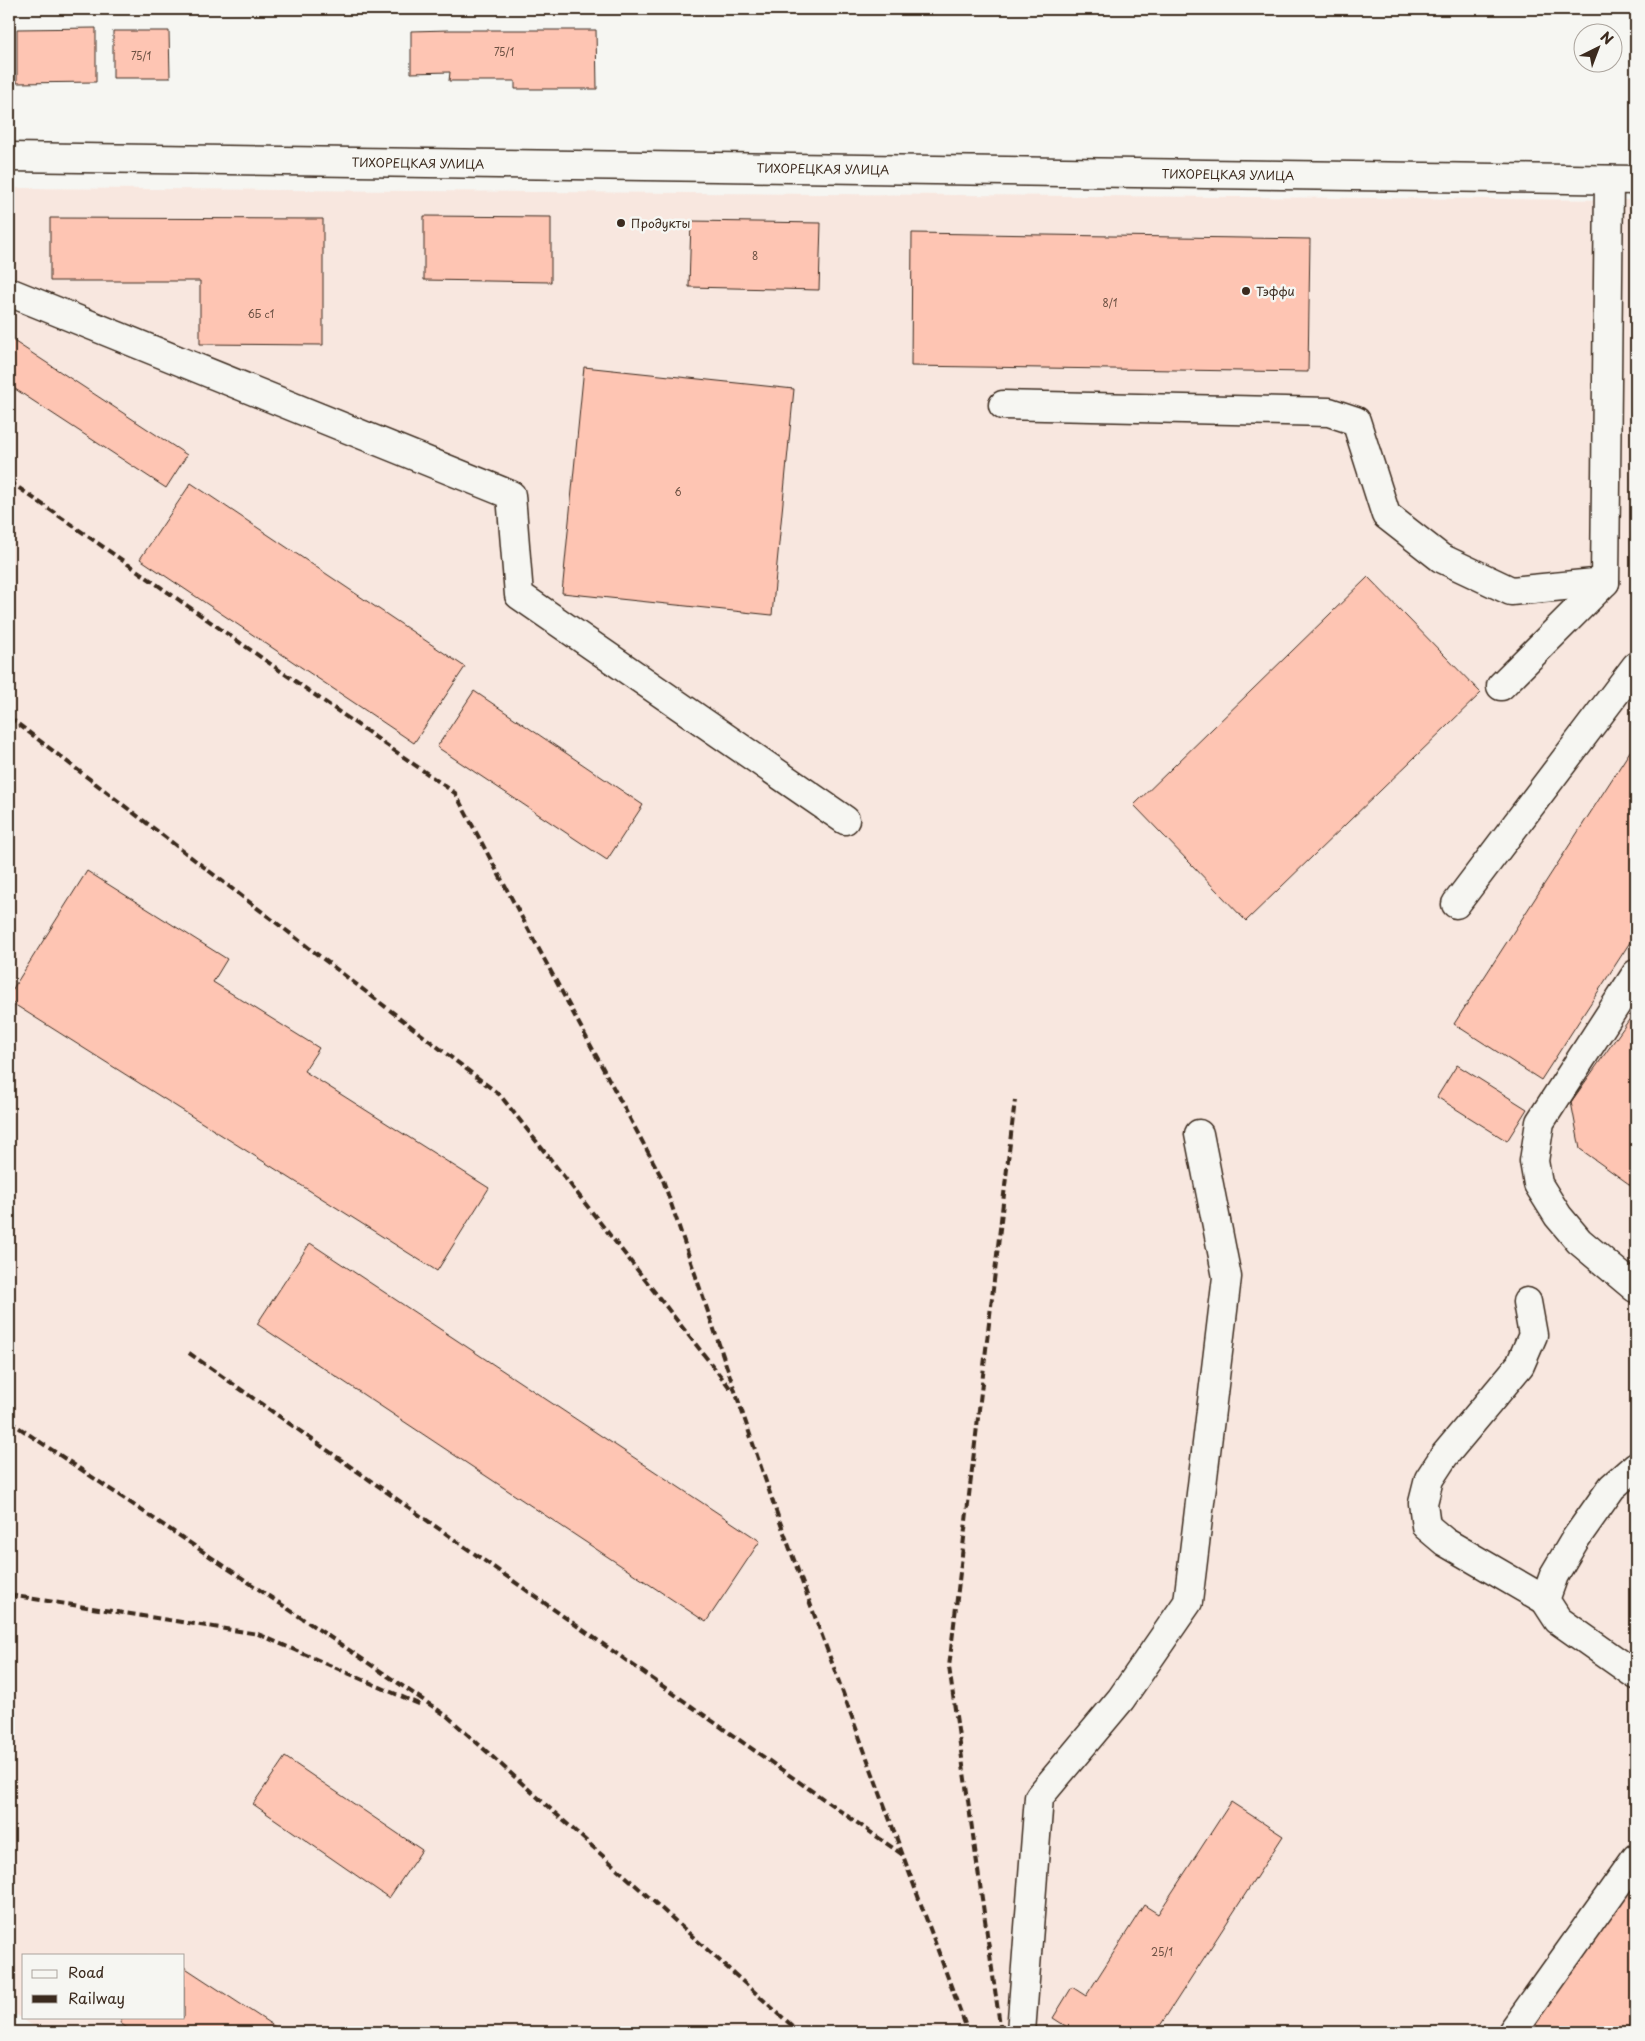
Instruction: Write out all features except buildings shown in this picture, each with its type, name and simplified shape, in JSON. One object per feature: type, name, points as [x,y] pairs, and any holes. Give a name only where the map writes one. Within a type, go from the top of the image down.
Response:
[{"type":"street","name":"ТИХОРЕЦКАЯ УЛИЦА","points":[[9,157],[1636,180]]},
{"type":"street","points":[[1501,686],[1605,582],[1609,180]]},
{"type":"street","points":[[9,292],[511,495],[519,595],[845,820]]},
{"type":"street","points":[[1003,405],[1329,412],[1356,421],[1386,515],[1442,558],[1511,591],[1605,582]]},
{"type":"street","points":[[1456,904],[1636,666]]},
{"type":"street","points":[[1635,1288],[1579,1241],[1558,1216],[1538,1184],[1534,1161],[1540,1122],[1636,974]]},
{"type":"street","points":[[1021,2032],[1039,1797],[1121,1699],[1188,1602],[1227,1277],[1199,1134]]},
{"type":"street","points":[[1527,1302],[1534,1336],[1520,1365],[1444,1456],[1429,1479],[1422,1503],[1426,1526],[1445,1542],[1545,1600],[1558,1620],[1636,1675]]},
{"type":"street","points":[[1545,1600],[1554,1575],[1576,1538],[1612,1487],[1636,1466]]},
{"type":"street","points":[[1512,2032],[1636,1858]]},
{"type":"shaded area","points":[[9,188],[1636,200],[1636,2032],[42,2032],[9,2010]]},
{"type":"railway","points":[[9,481],[455,793],[663,1180],[776,1511],[968,2032]]},
{"type":"railway","points":[[9,717],[500,1095],[730,1388]]},
{"type":"railway","points":[[1001,2032],[949,1667],[1015,1100]]},
{"type":"railway","points":[[189,1353],[903,1855]]},
{"type":"railway","points":[[9,1421],[447,1716],[799,2032]]},
{"type":"railway","points":[[9,1595],[258,1634],[421,1705]]},
{"type":"place","name":"Продукты","points":[[621,223]]},
{"type":"place","name":"Тэффи","points":[[1246,291]]}]
